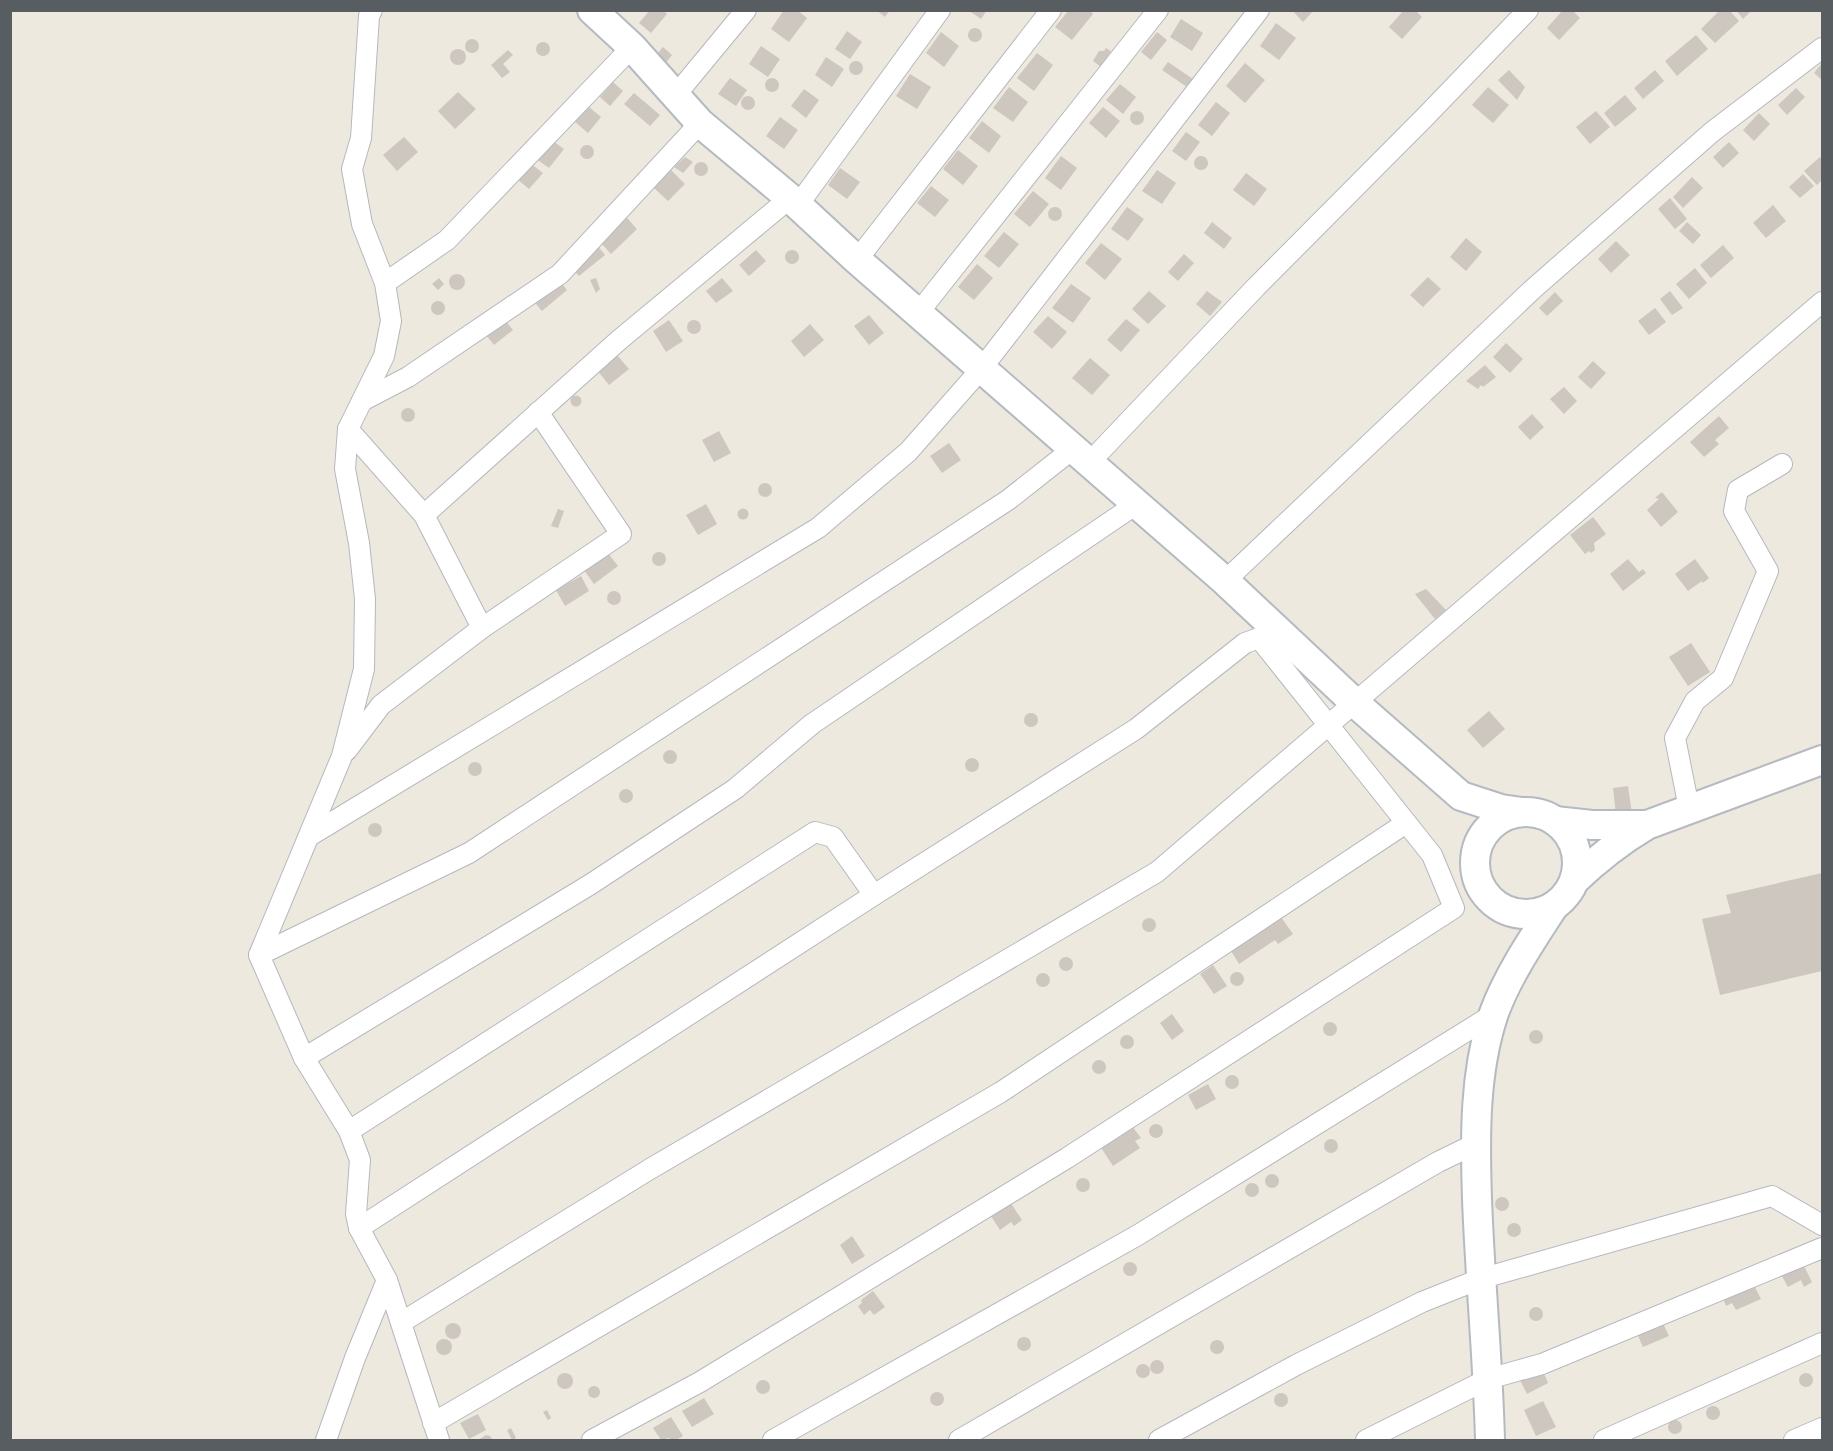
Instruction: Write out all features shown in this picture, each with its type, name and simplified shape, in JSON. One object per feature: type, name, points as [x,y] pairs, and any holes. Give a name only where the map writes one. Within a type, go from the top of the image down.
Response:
[{"type":"street","points":[[372,10],[369,16],[362,138],[352,169],[362,224],[386,284],[391,321],[384,356],[348,429],[345,469],[359,543],[365,611],[364,669],[342,756],[259,955],[304,1058],[349,1131],[360,1160],[356,1214],[359,1228],[387,1280],[436,1432],[1001,1092],[1406,823]]},
{"type":"street","points":[[592,10],[632,47],[700,123],[794,201],[857,260],[1225,581],[1266,632],[1328,727],[1432,855],[1454,908],[1066,1158],[700,1382],[592,1440]]},
{"type":"street","points":[[675,96],[746,10]]},
{"type":"street","points":[[424,515],[618,341],[794,201],[940,10]]},
{"type":"street","points":[[857,260],[1051,10]]},
{"type":"street","points":[[918,312],[1158,10]]},
{"type":"street","points":[[311,835],[818,528],[908,452],[982,368],[1259,10]]},
{"type":"street","points":[[259,955],[469,853],[1008,500],[1082,455],[1256,287],[1419,123],[1527,10]]},
{"type":"street","points":[[386,284],[447,240],[632,47]]},
{"type":"street","points":[[1225,581],[1533,289],[1712,132],[1822,48]]},
{"type":"street","points":[[362,401],[408,376],[560,274],[700,123]]},
{"type":"street","points":[[402,1322],[650,1170],[1157,872],[1822,302]]},
{"type":"street","points":[[342,756],[381,705],[482,628],[621,534],[538,412]]},
{"type":"street","points":[[348,429],[424,515],[482,628]]},
{"type":"street","points":[[1689,808],[1675,738],[1695,701],[1723,678],[1768,571],[1734,511],[1738,490],[1782,464]]},
{"type":"street","points":[[304,1058],[591,884],[735,789],[812,724],[1138,503]]},
{"type":"street","points":[[1266,632],[1355,703],[1461,796],[1501,809],[1539,814],[1555,821],[1592,825],[1647,825]]},
{"type":"street","points":[[359,1228],[873,895],[1136,729],[1245,643],[1266,632]]},
{"type":"street","points":[[1491,1440],[1480,1279],[1475,1144],[1480,1082],[1494,1014],[1518,962],[1554,906],[1566,895],[1574,881],[1598,858],[1622,840],[1647,825],[1689,808],[1822,760]]},
{"type":"street","points":[[1461,796],[1468,818],[1476,873],[1482,888],[1492,902],[1507,910],[1523,914],[1539,913],[1554,906]]},
{"type":"street","points":[[1475,856],[1480,840],[1490,826],[1505,817],[1522,812]]},
{"type":"street","points":[[1555,821],[1567,833],[1575,849],[1577,865],[1574,881]]},
{"type":"street","points":[[349,1131],[815,832],[833,837],[873,895]]},
{"type":"street","points":[[1507,910],[1516,935],[1518,962]]},
{"type":"street","points":[[773,1440],[1138,1235],[1494,1014]]},
{"type":"street","points":[[959,1440],[1438,1162],[1475,1144]]},
{"type":"street","points":[[1160,1440],[1296,1365],[1390,1317],[1480,1279],[1772,1196],[1822,1224]]},
{"type":"street","points":[[1366,1440],[1488,1379],[1542,1364],[1822,1248]]},
{"type":"street","points":[[326,1440],[355,1358],[387,1280]]},
{"type":"street","points":[[1604,1440],[1822,1343]]},
{"type":"street","points":[[1794,1440],[1822,1428]]},
{"type":"building","points":[[650,10],[663,10],[667,14],[651,33],[639,23]]},
{"type":"building","points":[[784,10],[797,10],[807,18],[789,42],[771,29]]},
{"type":"building","points":[[876,10],[890,10],[885,17]]},
{"type":"building","points":[[968,10],[987,10],[981,19]]},
{"type":"building","points":[[1069,10],[1089,10],[1093,14],[1072,40],[1055,27]]},
{"type":"building","points":[[1292,10],[1314,10],[1303,22]]},
{"type":"building","points":[[1404,10],[1415,10],[1422,17],[1402,39],[1389,27]]},
{"type":"building","points":[[1563,10],[1572,10],[1580,18],[1559,40],[1547,28]]},
{"type":"building","points":[[1720,10],[1729,10],[1739,21],[1715,43],[1701,29]]},
{"type":"building","points":[[1736,10],[1752,10],[1743,19]]},
{"type":"building","points":[[1181,19],[1203,33],[1192,51],[1170,37]]},
{"type":"building","points":[[1276,23],[1296,38],[1279,60],[1260,46]]},
{"type":"building","points":[[972,28],[978,28],[982,35],[978,42],[972,42],[968,38],[968,32]]},
{"type":"building","points":[[847,31],[862,42],[850,59],[835,49]]},
{"type":"building","points":[[941,32],[959,46],[944,67],[926,53]]},
{"type":"building","points":[[1157,32],[1167,40],[1151,60],[1141,52]]},
{"type":"building","points":[[1696,35],[1708,49],[1677,76],[1665,61]]},
{"type":"building","points":[[472,39],[477,41],[479,46],[477,51],[472,53],[467,51],[465,46],[467,41]]},
{"type":"building","points":[[543,42],[548,44],[550,49],[548,54],[543,56],[538,54],[536,49],[538,44]]},
{"type":"building","points":[[761,46],[780,59],[768,77],[749,64]]},
{"type":"building","points":[[663,47],[672,55],[662,68],[652,60]]},
{"type":"building","points":[[1106,48],[1111,51],[1101,67],[1093,61],[1099,51],[1104,51]]},
{"type":"building","points":[[455,49],[461,49],[466,57],[464,63],[455,65],[450,60],[450,54]]},
{"type":"building","points":[[508,50],[513,55],[503,64],[510,72],[502,78],[491,65]]},
{"type":"building","points":[[1037,53],[1053,65],[1034,91],[1017,78]]},
{"type":"building","points":[[826,57],[844,69],[832,87],[815,75]]},
{"type":"building","points":[[853,61],[859,61],[863,68],[859,75],[853,75],[849,71],[849,65]]},
{"type":"building","points":[[1168,62],[1193,79],[1187,87],[1162,70]]},
{"type":"building","points":[[1245,63],[1265,80],[1245,103],[1226,86]]},
{"type":"building","points":[[1822,63],[1822,80],[1814,73]]},
{"type":"building","points":[[1509,70],[1525,87],[1517,100],[1498,80]]},
{"type":"building","points":[[1655,70],[1664,81],[1643,99],[1634,88]]},
{"type":"building","points":[[910,74],[931,87],[917,109],[896,96]]},
{"type":"building","points":[[730,78],[747,90],[736,106],[718,94]]},
{"type":"building","points":[[769,78],[775,78],[779,85],[775,92],[769,92],[765,88],[765,82]]},
{"type":"building","points":[[613,82],[623,91],[610,106],[600,97]]},
{"type":"building","points":[[1120,84],[1136,97],[1123,114],[1106,100]]},
{"type":"building","points":[[1009,87],[1028,102],[1013,122],[993,108]]},
{"type":"building","points":[[1488,87],[1509,105],[1493,123],[1472,105]]},
{"type":"building","points":[[1796,88],[1805,97],[1787,115],[1778,105]]},
{"type":"building","points":[[804,89],[819,100],[806,118],[791,106]]},
{"type":"building","points":[[458,92],[476,109],[455,129],[438,111]]},
{"type":"building","points":[[634,93],[660,115],[650,126],[624,104]]},
{"type":"building","points":[[1625,95],[1637,109],[1615,127],[1604,113]]},
{"type":"building","points":[[745,96],[751,96],[755,103],[751,110],[745,110],[741,106],[741,100]]},
{"type":"building","points":[[1216,102],[1230,113],[1212,136],[1198,125]]},
{"type":"building","points":[[588,106],[601,117],[588,133],[575,122]]},
{"type":"building","points":[[1103,107],[1120,121],[1106,138],[1089,123]]},
{"type":"building","points":[[1134,111],[1140,111],[1144,118],[1140,125],[1134,125],[1130,121],[1130,115]]},
{"type":"building","points":[[1596,111],[1610,127],[1590,144],[1576,127]]},
{"type":"building","points":[[1759,113],[1770,124],[1754,141],[1743,130]]},
{"type":"building","points":[[780,117],[798,130],[784,149],[766,136]]},
{"type":"building","points":[[982,121],[1001,136],[989,153],[969,138]]},
{"type":"building","points":[[1186,132],[1200,142],[1186,161],[1172,151]]},
{"type":"building","points":[[404,137],[418,152],[397,171],[383,155]]},
{"type":"building","points":[[549,138],[564,149],[549,168],[535,158]]},
{"type":"building","points":[[1729,142],[1739,153],[1723,168],[1713,157]]},
{"type":"building","points":[[584,145],[590,145],[594,152],[590,159],[584,159],[580,155],[580,149]]},
{"type":"building","points":[[958,150],[978,166],[963,185],[943,169]]},
{"type":"building","points":[[1061,156],[1077,168],[1061,190],[1045,178]]},
{"type":"building","points":[[1198,156],[1204,156],[1208,163],[1204,170],[1198,170],[1194,166],[1194,160]]},
{"type":"building","points":[[685,157],[693,162],[683,173],[674,167]]},
{"type":"building","points":[[1820,157],[1822,180],[1817,185],[1804,171]]},
{"type":"building","points":[[698,162],[704,162],[708,169],[704,176],[698,176],[694,172],[694,166]]},
{"type":"building","points":[[530,163],[543,173],[529,189],[517,179]]},
{"type":"building","points":[[840,168],[860,182],[847,199],[828,185]]},
{"type":"building","points":[[671,170],[685,184],[668,201],[654,188]]},
{"type":"building","points":[[1157,170],[1176,183],[1162,204],[1142,191]]},
{"type":"building","points":[[1246,173],[1267,189],[1254,206],[1233,190]]},
{"type":"building","points":[[1803,174],[1814,186],[1800,198],[1789,187]]},
{"type":"building","points":[[1692,177],[1703,188],[1683,208],[1673,197]]},
{"type":"building","points":[[931,186],[949,200],[935,217],[917,203]]},
{"type":"building","points":[[1033,191],[1049,204],[1030,227],[1014,214]]},
{"type":"building","points":[[1670,198],[1687,219],[1675,229],[1658,209]]},
{"type":"building","points":[[1773,205],[1786,221],[1766,238],[1753,223]]},
{"type":"building","points":[[1052,207],[1058,207],[1062,214],[1058,221],[1052,221],[1048,217],[1048,211]]},
{"type":"building","points":[[1127,207],[1144,219],[1128,241],[1111,229]]},
{"type":"building","points":[[627,218],[637,229],[611,254],[601,243]]},
{"type":"building","points":[[1212,222],[1232,238],[1224,249],[1204,233]]},
{"type":"building","points":[[1687,222],[1701,235],[1693,244],[1679,231]]},
{"type":"building","points":[[1004,232],[1019,244],[999,268],[984,256]]},
{"type":"building","points":[[1466,238],[1482,252],[1466,271],[1450,257]]},
{"type":"building","points":[[1616,241],[1630,255],[1611,273],[1598,259]]},
{"type":"building","points":[[1101,243],[1122,259],[1105,280],[1085,263]]},
{"type":"building","points":[[596,244],[605,255],[579,276],[570,266]]},
{"type":"building","points":[[1723,245],[1734,258],[1711,278],[1700,265]]},
{"type":"building","points":[[756,250],[766,261],[749,276],[739,265]]},
{"type":"building","points":[[789,250],[795,250],[799,257],[795,264],[789,264],[785,260],[785,254]]},
{"type":"building","points":[[1184,254],[1194,263],[1178,281],[1168,272]]},
{"type":"building","points":[[977,264],[993,278],[974,300],[958,287]]},
{"type":"building","points":[[1695,268],[1707,283],[1689,299],[1676,284]]},
{"type":"building","points":[[457,274],[465,282],[457,290],[449,282]]},
{"type":"building","points":[[557,277],[567,290],[542,311],[531,298]]},
{"type":"building","points":[[1428,277],[1441,289],[1423,307],[1410,295]]},
{"type":"building","points":[[439,278],[444,284],[438,290],[432,284]]},
{"type":"building","points":[[596,278],[600,289],[596,293],[590,280]]},
{"type":"building","points":[[722,278],[733,291],[716,303],[706,291]]},
{"type":"building","points":[[1071,284],[1091,298],[1073,323],[1052,308]]},
{"type":"building","points":[[1149,291],[1166,306],[1148,324],[1132,309]]},
{"type":"building","points":[[1207,291],[1222,302],[1210,316],[1196,304]]},
{"type":"building","points":[[1670,291],[1683,308],[1672,315],[1660,299]]},
{"type":"building","points":[[1555,292],[1563,301],[1547,316],[1539,308]]},
{"type":"building","points":[[435,301],[441,301],[445,308],[441,315],[435,315],[431,311],[431,305]]},
{"type":"building","points":[[1655,308],[1666,322],[1649,335],[1638,321]]},
{"type":"building","points":[[869,315],[884,333],[869,345],[854,326]]},
{"type":"building","points":[[1048,316],[1067,332],[1052,349],[1033,332]]},
{"type":"building","points":[[1126,319],[1140,330],[1121,352],[1107,340]]},
{"type":"building","points":[[505,320],[513,330],[494,345],[486,335]]},
{"type":"building","points":[[669,320],[683,341],[666,352],[653,331]]},
{"type":"building","points":[[691,320],[697,320],[701,327],[697,334],[691,334],[687,330],[687,324]]},
{"type":"building","points":[[810,324],[824,340],[804,357],[791,341]]},
{"type":"building","points":[[1506,343],[1523,359],[1510,373],[1493,357]]},
{"type":"building","points":[[617,355],[629,369],[609,385],[597,370]]},
{"type":"building","points":[[1090,358],[1110,375],[1092,395],[1072,378]]},
{"type":"building","points":[[1593,361],[1606,373],[1591,389],[1578,377]]},
{"type":"building","points":[[1485,365],[1496,377],[1478,389],[1466,381]]},
{"type":"building","points":[[1564,387],[1577,401],[1564,414],[1550,399]]},
{"type":"building","points":[[576,396],[580,397],[580,405],[576,406],[572,405],[571,401],[572,397]]},
{"type":"building","points":[[405,408],[411,408],[415,415],[411,422],[405,422],[401,418],[401,412]]},
{"type":"building","points":[[1532,414],[1544,427],[1530,440],[1518,427]]},
{"type":"building","points":[[1719,416],[1729,428],[1715,440],[1719,444],[1704,457],[1690,442]]},
{"type":"building","points":[[719,431],[731,453],[714,462],[702,440]]},
{"type":"building","points":[[949,443],[961,460],[942,473],[930,456]]},
{"type":"building","points":[[765,483],[770,485],[772,490],[770,495],[765,497],[760,495],[758,490],[760,485]]},
{"type":"building","points":[[1662,492],[1678,512],[1661,527],[1647,510],[1659,499],[1655,498]]},
{"type":"building","points":[[706,504],[717,524],[698,535],[686,515]]},
{"type":"building","points":[[558,509],[564,511],[558,528],[551,526]]},
{"type":"building","points":[[743,509],[747,510],[747,518],[743,519],[739,518],[738,514],[739,510]]},
{"type":"building","points":[[1593,517],[1606,534],[1594,543],[1595,550],[1585,554],[1570,535]]},
{"type":"building","points":[[607,552],[618,566],[594,584],[584,570]]},
{"type":"building","points":[[656,552],[662,552],[666,559],[662,566],[656,566],[652,562],[652,556]]},
{"type":"building","points":[[1628,559],[1639,572],[1643,569],[1646,573],[1623,591],[1610,574]]},
{"type":"building","points":[[1695,559],[1709,578],[1688,591],[1675,574]]},
{"type":"building","points":[[581,576],[589,591],[565,606],[556,590]]},
{"type":"building","points":[[1426,589],[1446,610],[1435,619],[1415,594]]},
{"type":"building","points":[[611,591],[617,591],[621,598],[617,605],[611,605],[607,601],[607,595]]},
{"type":"building","points":[[1691,643],[1710,672],[1688,686],[1669,657]]},
{"type":"building","points":[[1489,711],[1505,729],[1483,748],[1467,730]]},
{"type":"building","points":[[1028,713],[1034,713],[1038,720],[1034,727],[1028,727],[1024,723],[1024,717]]},
{"type":"building","points":[[667,750],[673,750],[677,757],[673,764],[667,764],[663,760],[663,754]]},
{"type":"building","points":[[969,758],[975,758],[979,765],[975,772],[969,772],[965,768],[965,762]]},
{"type":"building","points":[[472,762],[478,762],[482,769],[478,776],[472,776],[468,772],[468,766]]},
{"type":"building","points":[[1628,786],[1632,814],[1616,815],[1613,788]]},
{"type":"building","points":[[623,789],[629,789],[633,796],[629,803],[623,803],[619,799],[619,793]]},
{"type":"building","points":[[372,823],[378,823],[382,830],[378,837],[372,837],[368,833],[368,827]]},
{"type":"building","points":[[1822,873],[1822,971],[1720,995],[1702,919],[1731,913],[1726,895]]},
{"type":"building","points":[[1281,917],[1293,934],[1278,944],[1275,940],[1239,964],[1231,951],[1250,939],[1248,936]]},
{"type":"building","points":[[1149,918],[1154,920],[1156,925],[1154,930],[1149,932],[1144,930],[1142,925],[1144,920]]},
{"type":"building","points":[[1066,957],[1071,959],[1073,964],[1071,969],[1066,971],[1061,969],[1059,964],[1061,959]]},
{"type":"building","points":[[1213,965],[1227,986],[1214,994],[1200,974]]},
{"type":"building","points":[[1237,972],[1242,974],[1244,979],[1242,984],[1237,986],[1232,984],[1230,979],[1232,974]]},
{"type":"building","points":[[1043,973],[1048,975],[1050,980],[1048,985],[1043,987],[1038,985],[1036,980],[1038,975]]},
{"type":"building","points":[[1172,1014],[1184,1031],[1172,1040],[1160,1023]]},
{"type":"building","points":[[1330,1022],[1335,1024],[1337,1029],[1335,1034],[1330,1036],[1325,1034],[1323,1029],[1325,1024]]},
{"type":"building","points":[[1536,1030],[1541,1032],[1543,1037],[1541,1042],[1536,1044],[1531,1042],[1529,1037],[1531,1032]]},
{"type":"building","points":[[1127,1035],[1132,1037],[1134,1042],[1132,1047],[1127,1049],[1122,1047],[1120,1042],[1122,1037]]},
{"type":"building","points":[[1099,1060],[1104,1062],[1106,1067],[1104,1072],[1099,1074],[1094,1072],[1092,1067],[1094,1062]]},
{"type":"building","points":[[1232,1075],[1237,1077],[1239,1082],[1237,1087],[1232,1089],[1227,1087],[1225,1082],[1227,1077]]},
{"type":"building","points":[[1208,1084],[1216,1099],[1196,1110],[1188,1095]]},
{"type":"building","points":[[1156,1124],[1161,1126],[1163,1131],[1161,1136],[1156,1138],[1151,1136],[1149,1131],[1151,1126]]},
{"type":"building","points":[[1131,1125],[1141,1138],[1135,1141],[1140,1148],[1113,1166],[1100,1146]]},
{"type":"building","points":[[1331,1139],[1336,1141],[1338,1146],[1336,1151],[1331,1153],[1326,1151],[1324,1146],[1326,1141]]},
{"type":"building","points":[[1272,1174],[1277,1176],[1279,1181],[1277,1186],[1272,1188],[1267,1186],[1265,1181],[1267,1176]]},
{"type":"building","points":[[1083,1178],[1088,1180],[1090,1185],[1088,1190],[1083,1192],[1078,1190],[1076,1185],[1078,1180]]},
{"type":"building","points":[[1252,1183],[1257,1185],[1259,1190],[1257,1195],[1252,1197],[1247,1195],[1245,1190],[1247,1185]]},
{"type":"building","points":[[1502,1197],[1507,1199],[1509,1204],[1507,1209],[1502,1211],[1497,1209],[1495,1204],[1497,1199]]},
{"type":"building","points":[[1008,1199],[1022,1220],[1014,1226],[1011,1222],[1000,1230],[989,1213]]},
{"type":"building","points":[[1514,1223],[1519,1225],[1521,1230],[1519,1235],[1514,1237],[1509,1235],[1507,1230],[1509,1225]]},
{"type":"building","points":[[852,1236],[865,1256],[852,1264],[840,1245]]},
{"type":"building","points":[[1800,1258],[1812,1282],[1804,1287],[1801,1280],[1788,1287],[1778,1269]]},
{"type":"building","points":[[1130,1262],[1135,1264],[1137,1269],[1135,1274],[1130,1276],[1125,1274],[1123,1269],[1125,1264]]},
{"type":"building","points":[[1751,1279],[1761,1299],[1736,1310],[1732,1303],[1726,1306],[1723,1298]]},
{"type":"building","points":[[873,1291],[885,1307],[874,1315],[870,1310],[864,1315],[858,1306],[862,1303],[861,1300]]},
{"type":"building","points":[[1536,1307],[1541,1309],[1543,1314],[1541,1319],[1536,1321],[1531,1319],[1529,1314],[1531,1309]]},
{"type":"building","points":[[1660,1317],[1669,1336],[1643,1347],[1635,1329]]},
{"type":"building","points":[[453,1323],[461,1331],[453,1339],[445,1331]]},
{"type":"building","points":[[1024,1337],[1029,1339],[1031,1344],[1029,1349],[1024,1351],[1019,1349],[1017,1344],[1019,1339]]},
{"type":"building","points":[[444,1339],[452,1347],[444,1355],[436,1347]]},
{"type":"building","points":[[1217,1340],[1222,1342],[1224,1347],[1222,1352],[1217,1354],[1212,1352],[1210,1347],[1212,1342]]},
{"type":"building","points":[[1157,1360],[1162,1362],[1164,1367],[1162,1372],[1157,1374],[1152,1372],[1150,1367],[1152,1362]]},
{"type":"building","points":[[1143,1364],[1148,1366],[1150,1371],[1148,1376],[1143,1378],[1138,1376],[1136,1371],[1138,1366]]},
{"type":"building","points":[[1542,1369],[1548,1383],[1527,1394],[1520,1380]]},
{"type":"building","points":[[565,1373],[573,1381],[565,1389],[557,1381]]},
{"type":"building","points":[[1806,1373],[1811,1375],[1813,1380],[1811,1385],[1806,1387],[1801,1385],[1799,1380],[1801,1375]]},
{"type":"building","points":[[760,1380],[766,1380],[770,1387],[766,1394],[760,1394],[756,1390],[756,1384]]},
{"type":"building","points":[[594,1386],[600,1392],[594,1398],[588,1392]]},
{"type":"building","points":[[937,1392],[942,1394],[944,1399],[942,1404],[937,1406],[932,1404],[930,1399],[932,1394]]},
{"type":"building","points":[[1281,1393],[1286,1395],[1288,1400],[1286,1405],[1281,1407],[1276,1405],[1274,1400],[1276,1395]]},
{"type":"building","points":[[704,1398],[714,1414],[692,1427],[682,1411]]},
{"type":"building","points":[[1543,1401],[1556,1427],[1536,1436],[1524,1410]]},
{"type":"building","points":[[1713,1406],[1718,1408],[1720,1413],[1718,1418],[1713,1420],[1708,1418],[1706,1413],[1708,1408]]},
{"type":"building","points":[[547,1410],[551,1418],[548,1420],[543,1412]]},
{"type":"building","points":[[478,1414],[486,1430],[469,1439],[460,1423]]},
{"type":"building","points":[[671,1417],[683,1436],[676,1440],[669,1438],[661,1440],[653,1428]]},
{"type":"building","points":[[1675,1420],[1680,1422],[1682,1427],[1680,1432],[1675,1434],[1670,1432],[1668,1427],[1670,1422]]},
{"type":"building","points":[[511,1428],[516,1438],[512,1440],[507,1430]]},
{"type":"building","points":[[486,1435],[493,1440],[478,1440]]}]
